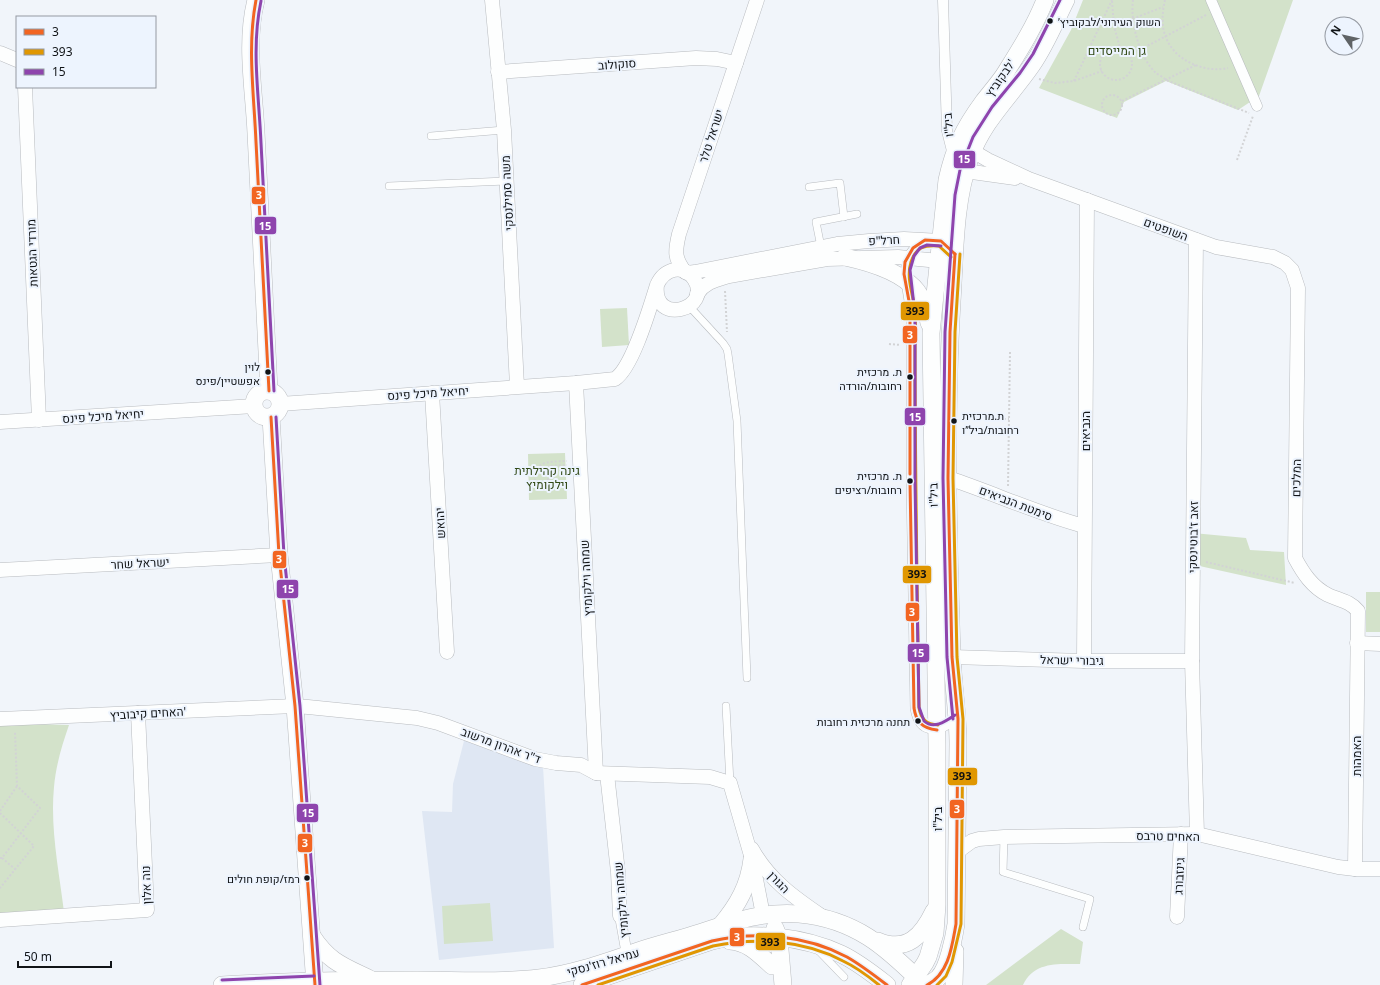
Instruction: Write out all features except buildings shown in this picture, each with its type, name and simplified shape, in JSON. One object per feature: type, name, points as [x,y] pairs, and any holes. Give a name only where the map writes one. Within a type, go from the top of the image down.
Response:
[{"type":"street","points":[[256,0],[252,13],[250,33],[274,404],[279,555],[295,706],[312,936],[314,983]]},
{"type":"street","name":"משה סמילנסקי","points":[[492,0],[504,130],[517,386]]},
{"type":"street","name":"ישראל טלר","points":[[686,272],[677,259],[677,242],[679,234],[757,0]]},
{"type":"street","name":"ביל\"ו","points":[[920,983],[925,963],[933,943],[937,905],[937,730],[931,333],[939,261],[933,241],[953,155],[947,131],[943,0]]},
{"type":"street","name":"לבקוביץ'","points":[[953,155],[965,128],[1003,76],[1025,41],[1045,0]]},
{"type":"street","name":"לבקוביץ'","points":[[965,171],[977,139],[988,122],[1024,76],[1042,49],[1066,0]]},
{"type":"street","points":[[1211,0],[1239,64],[1255,110]]},
{"type":"street","points":[[0,53],[16,60]]},
{"type":"street","name":"סוקולוב","points":[[498,72],[696,58],[717,59],[736,63]]},
{"type":"street","name":"מורדי הגטאות","points":[[25,88],[39,420]]},
{"type":"street","name":"השופטים","points":[[973,150],[994,163],[1029,180],[1196,240],[1216,247],[1273,257],[1285,263],[1292,270],[1296,280]]},
{"type":"street","points":[[953,155],[957,165],[965,171]]},
{"type":"street","name":"ביל\"ו","points":[[920,983],[939,977],[952,947],[955,929],[958,719],[952,657],[948,478],[950,332],[960,196],[965,171]]},
{"type":"street","name":"השופטים","points":[[965,171],[1029,180]]},
{"type":"street","name":"הנביאים","points":[[1084,661],[1087,200]]},
{"type":"street","name":"חרל\"פ","points":[[686,272],[695,272],[821,248],[869,241],[904,239],[933,241]]},
{"type":"street","name":"זאב ז'בוטינסקי","points":[[1196,240],[1192,660],[1197,834]]},
{"type":"street","points":[[933,241],[955,254]]},
{"type":"street","name":"חרל\"פ","points":[[697,294],[701,287],[707,283],[724,277],[827,259],[907,258],[939,261],[955,254]]},
{"type":"street","points":[[844,258],[881,267],[905,280],[914,288],[923,302],[931,333]]},
{"type":"street","points":[[576,383],[611,380],[620,376],[626,368],[641,333],[660,279],[670,271],[676,270],[686,272],[694,279],[696,284],[697,294],[695,300],[689,306],[681,310],[659,313],[641,333]]},
{"type":"street","name":"המלכים","points":[[1296,280],[1298,288],[1295,558],[1302,572],[1317,588],[1353,605],[1358,611],[1357,643]]},
{"type":"street","points":[[657,285],[657,291],[661,302],[670,309],[675,310]]},
{"type":"street","name":"יחיאל מיכל פינס","points":[[274,404],[576,383]]},
{"type":"street","name":"שמחה וילקומיץ","points":[[576,383],[580,463],[602,773],[618,872],[620,916],[626,955]]},
{"type":"street","name":"יהואש","points":[[432,394],[447,652]]},
{"type":"street","points":[[254,406],[256,411],[262,417],[274,404]]},
{"type":"street","name":"יחיאל מיכל פינס","points":[[0,422],[254,406]]},
{"type":"street","name":"סימטת הנביאים","points":[[948,478],[1056,518],[1084,526]]},
{"type":"street","name":"ישראל שחר","points":[[0,570],[279,555]]},
{"type":"street","points":[[1357,643],[1380,644]]},
{"type":"street","name":"האמהות","points":[[1355,869],[1357,643]]},
{"type":"street","name":"גיבורי ישראל","points":[[952,657],[1084,661],[1192,660]]},
{"type":"street","name":"ד\"ר אהרון מרשוב","points":[[295,706],[417,718],[438,723],[535,759],[556,763],[582,765],[602,773],[710,777],[730,783]]},
{"type":"street","name":"האחים קיבוביץ'","points":[[0,719],[295,706]]},
{"type":"street","name":"נוה אלון","points":[[0,920],[147,910],[138,713]]},
{"type":"street","name":"הגורן","points":[[730,783],[752,859],[763,915],[772,937],[779,978]]},
{"type":"street","name":"הגורן","points":[[745,834],[753,851],[763,866],[784,889],[826,918]]},
{"type":"street","name":"גינזבורג","points":[[1177,917],[1181,834]]},
{"type":"street","name":"האחים טרבס","points":[[957,852],[972,841],[978,839],[1004,837],[1197,834],[1338,867],[1380,869]]},
{"type":"street","points":[[721,925],[735,907],[743,892],[748,879],[752,859]]},
{"type":"street","points":[[874,940],[889,945],[910,942],[925,928],[937,905]]},
{"type":"street","name":"עמיאל רוז'נסקי","points":[[222,985],[372,980],[500,980],[539,978],[594,967],[626,955],[721,925],[748,917],[763,915],[798,914],[826,918],[850,927],[874,940]]},
{"type":"street","points":[[954,985],[955,929]]},
{"type":"street","points":[[312,936],[318,946],[332,960],[372,980]]},
{"type":"street","name":"עמיאל רוז'נסקי","points":[[582,985],[712,941],[729,937],[772,937],[798,940],[812,944],[841,954],[856,962],[887,985]]},
{"type":"street","points":[[874,940],[893,955],[920,983]]},
{"type":"street","points":[[712,941],[726,941],[744,944],[755,950],[779,978],[791,957],[801,949],[812,944]]},
{"type":"lane","points":[[431,136],[504,130]]},
{"type":"lane","points":[[389,186],[506,181]]},
{"type":"lane","points":[[808,187],[840,183],[844,217]]},
{"type":"lane","points":[[821,248],[816,222],[857,214]]},
{"type":"lane","points":[[933,241],[913,248],[905,265],[905,280],[909,301],[910,321],[910,474],[914,708],[915,716],[918,722],[927,729],[937,730],[949,726],[958,719]]},
{"type":"lane","points":[[689,306],[723,343],[727,350],[737,421],[747,678]]},
{"type":"lane","points":[[726,706],[730,783]]},
{"type":"lane","points":[[1004,837],[1003,872],[1090,899],[1083,927]]},
{"type":"lane","points":[[812,944],[844,977]]},
{"type":"path","points":[[1074,81],[1112,0]]},
{"type":"path","points":[[1112,0],[1114,26],[1120,48]]},
{"type":"path","points":[[1133,0],[1133,19],[1140,50],[1155,72],[1166,80],[1255,110],[1237,160]]},
{"type":"path","points":[[1165,0],[1163,26],[1167,40],[1182,58],[1210,70],[1220,70],[1239,64]]},
{"type":"path","points":[[1114,26],[1164,7]]},
{"type":"path","points":[[1130,55],[1215,10]]},
{"type":"path","points":[[1120,48],[1130,55],[1132,69],[1124,78],[1114,80],[1109,79],[1102,71],[1100,66],[1103,55],[1110,49],[1120,48]]},
{"type":"path","points":[[1122,101],[1196,65]]},
{"type":"path","points":[[1024,76],[1055,83],[1074,81],[1102,71]]},
{"type":"path","points":[[1114,95],[1122,101],[1122,108],[1116,115],[1109,115],[1103,110],[1103,101],[1107,96],[1114,95]]},
{"type":"path","points":[[724,277],[727,350]]},
{"type":"path","points":[[889,344],[902,345]]},
{"type":"path","points":[[1008,500],[1010,352]]},
{"type":"path","points":[[968,418],[1009,419]]},
{"type":"path","points":[[535,486],[535,476],[538,466],[544,462],[580,463]]},
{"type":"path","points":[[528,486],[544,486],[548,480],[549,466],[580,463]]},
{"type":"path","points":[[1193,559],[1317,588]]},
{"type":"path","points":[[0,888],[34,846],[0,812],[16,786],[14,718]]},
{"type":"path","points":[[15,869],[1,858],[40,808],[16,786]]},
{"type":"shaded area","points":[[465,737],[543,767],[554,948],[439,960],[422,811],[452,812],[453,784]]},
{"type":"green space","name":"גן המייסדים","points":[[1083,0],[1293,0],[1259,96],[1238,110],[1166,81],[1124,102],[1117,118],[1039,88],[1071,30]]},
{"type":"green space","points":[[627,308],[629,345],[602,347],[600,309]]},
{"type":"green space","name":"גינה קהילתית וילקומיץ","points":[[565,453],[567,499],[529,500],[528,454]]},
{"type":"green space","points":[[1193,533],[1246,538],[1250,550],[1284,552],[1286,585],[1195,565]]},
{"type":"green space","points":[[1366,592],[1380,592],[1380,632],[1366,632]]},
{"type":"green space","points":[[0,723],[69,725],[58,763],[53,802],[54,834],[64,912],[0,915]]},
{"type":"green space","points":[[490,903],[493,941],[444,944],[442,906]]},
{"type":"green space","points":[[1061,929],[1083,942],[1080,964],[1056,964],[1040,968],[1028,977],[1023,985],[986,985]]},
{"type":"transit line","name":"3","points":[[256,0],[252,35],[252,71],[269,391]]},
{"type":"transit line","name":"15","points":[[953,719],[947,657],[943,478],[945,332],[955,195],[960,170],[973,137],[992,107],[1020,73],[1033,54],[1060,0]]},
{"type":"transit line","name":"15","points":[[261,1],[256,36],[256,72],[274,391]]},
{"type":"transit line","name":"3","points":[[910,474],[910,315],[904,274],[905,262],[913,248],[925,240],[941,241],[955,254]]},
{"type":"transit line","name":"15","points":[[941,246],[927,245],[920,248],[914,256],[910,270],[915,315],[915,481],[919,707],[924,721],[932,725],[940,724],[955,715]]},
{"type":"transit line","name":"393","points":[[938,725],[927,722],[921,715],[919,708],[915,310],[909,274],[913,257],[921,248],[939,246],[951,257]]},
{"type":"transit line","name":"3","points":[[927,985],[934,980],[945,967],[951,950],[956,924],[958,719],[952,657],[948,478],[950,332],[955,254]]},
{"type":"transit line","name":"393","points":[[937,985],[946,976],[952,962],[961,924],[963,719],[957,657],[953,478],[955,332],[960,254]]},
{"type":"transit line","name":"3","points":[[271,417],[279,555],[295,706],[315,985]]},
{"type":"transit line","name":"15","points":[[276,417],[284,555],[300,706],[320,985]]},
{"type":"transit line","name":"3","points":[[910,481],[914,708],[916,717],[921,724],[927,728],[937,730]]},
{"type":"transit line","name":"3","points":[[582,985],[712,941],[746,936],[781,937],[815,944],[847,957],[887,985]]},
{"type":"transit line","name":"393","points":[[598,985],[713,946],[729,943],[763,941],[796,945],[828,954],[853,966],[879,985]]},
{"type":"transit line","name":"15","points":[[222,980],[314,976]]},
{"type":"place","name":"השוק העירוני/לבקוביץ׳","points":[[1050,21]]},
{"type":"place","name":"לוין אפשטיין/פינס","points":[[268,372]]},
{"type":"place","name":"ת. מרכזית רחובות/הורדה","points":[[910,377]]},
{"type":"place","name":"ת.מרכזית רחובות/ביל״ו","points":[[954,421]]},
{"type":"place","name":"ת. מרכזית רחובות/רציפים","points":[[910,481]]},
{"type":"place","name":"תחנה מרכזית רחובות","points":[[918,721]]},
{"type":"place","name":"רמז/קופת חולים","points":[[307,878]]}]
